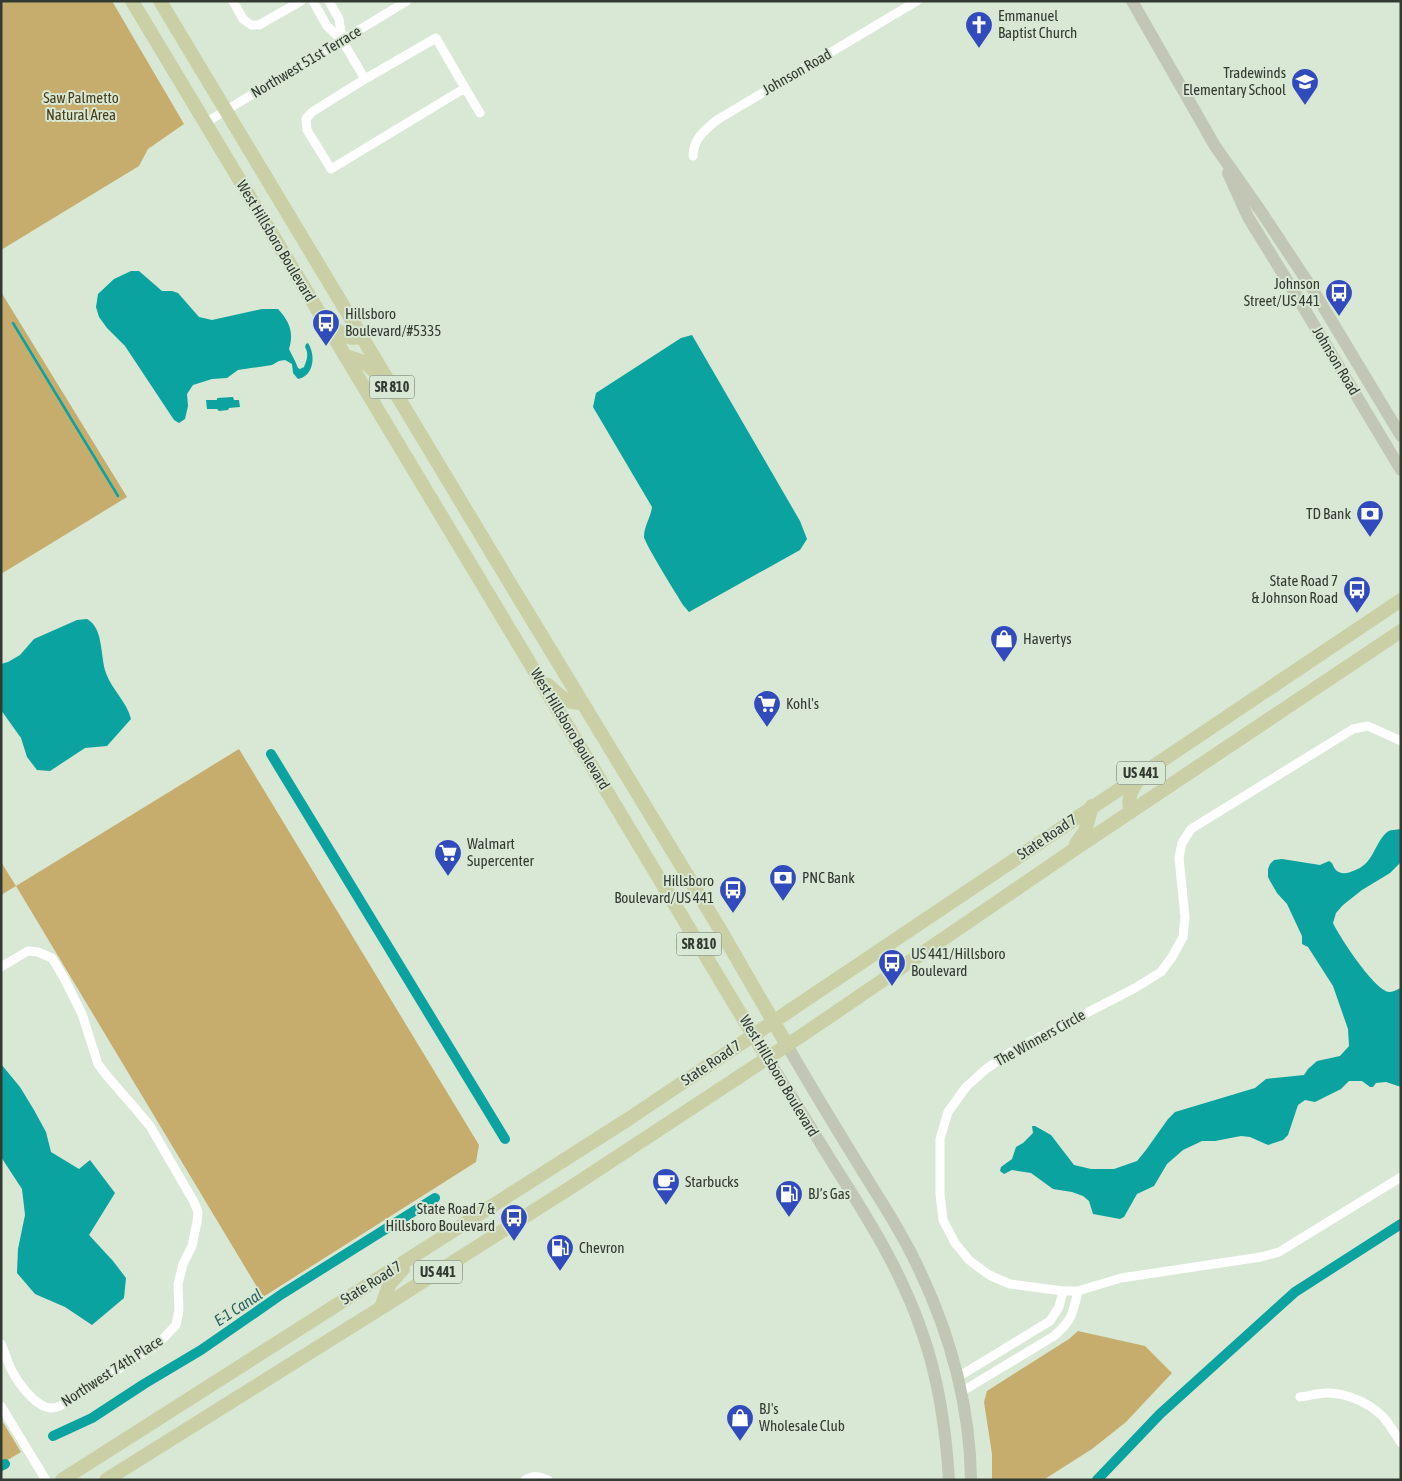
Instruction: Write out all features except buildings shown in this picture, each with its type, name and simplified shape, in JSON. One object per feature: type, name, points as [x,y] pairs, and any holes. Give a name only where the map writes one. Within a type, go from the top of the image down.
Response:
[{"type":"main road","name":"West Hillsboro Boulevard","points":[[132,1],[767,1058]]},
{"type":"main road","name":"West Hillsboro Boulevard","points":[[160,1],[723,934],[788,1045]]},
{"type":"main road","points":[[322,318],[346,336],[356,339],[361,336]]},
{"type":"main road","points":[[345,356],[361,360],[371,368],[409,416]]},
{"type":"main road","name":"State Road 7","points":[[62,1480],[630,1118],[1401,600]]},
{"type":"main road","name":"State Road 7","points":[[106,1480],[573,1186],[788,1045],[1072,851],[1401,631]]},
{"type":"main road","points":[[537,674],[568,701],[574,704],[582,703]]},
{"type":"main road","points":[[556,707],[573,711],[598,729]]},
{"type":"main road","points":[[1131,812],[1129,798],[1144,772]]},
{"type":"main road","points":[[1072,851],[1085,831],[1092,806]]},
{"type":"main road","points":[[381,1308],[388,1284],[415,1255]]},
{"type":"main road","points":[[76,1480],[99,1456]]},
{"type":"street","points":[[233,1],[243,19],[251,25],[259,25],[301,1]]},
{"type":"street","points":[[313,1],[328,26],[342,40],[365,79]]},
{"type":"street","points":[[329,1],[339,19],[342,40]]},
{"type":"street","name":"Northwest 51st Terrace","points":[[205,122],[407,1]]},
{"type":"street","name":"Johnson Road","points":[[693,156],[693,148],[703,132],[717,120],[916,1]]},
{"type":"street","name":"Johnson Road","points":[[1132,1],[1215,146],[1248,217],[1401,470]]},
{"type":"street","points":[[465,88],[330,169],[307,130],[306,119],[312,112],[436,38],[480,113]]},
{"type":"street","name":"Johnson Road","points":[[1215,146],[1299,269],[1401,436]]},
{"type":"street","points":[[1248,217],[1260,223],[1289,265],[1299,269]]},
{"type":"street","name":"The Winners Circle","points":[[1401,741],[1368,726],[1354,729],[1191,829],[1182,843],[1179,858],[1185,918],[1183,937],[1172,957],[1160,972],[1135,988],[1011,1052],[986,1068],[966,1087],[948,1112],[940,1139],[940,1194],[944,1220],[955,1244],[969,1260],[989,1275],[1010,1284],[1063,1291],[1078,1291],[1121,1278],[1279,1252],[1401,1177]]},
{"type":"street","name":"Northwest 74th Place","points":[[1,967],[28,951],[38,952],[52,958],[82,1014],[98,1064],[106,1076],[150,1126],[198,1212],[196,1233],[183,1264],[178,1284],[179,1310],[176,1325],[168,1336],[157,1345],[60,1406],[52,1408],[43,1406],[24,1389],[11,1369],[1,1344]]},
{"type":"street","name":"West Hillsboro Boulevard","points":[[788,1045],[909,1250],[931,1295],[958,1377],[968,1437],[971,1480]]},
{"type":"street","name":"West Hillsboro Boulevard","points":[[767,1058],[869,1222],[895,1267],[911,1302],[924,1336],[938,1386],[946,1440],[949,1480]]},
{"type":"street","points":[[938,1386],[958,1377],[1050,1321],[1059,1307],[1063,1291]]},
{"type":"street","points":[[938,1386],[961,1392],[1063,1329],[1072,1316],[1078,1291]]},
{"type":"street","points":[[1028,1335],[1036,1347]]},
{"type":"street","points":[[1300,1397],[1326,1393],[1341,1394],[1356,1399],[1371,1408],[1387,1422],[1401,1443]]},
{"type":"street","points":[[1,1406],[46,1480]]},
{"type":"street","points":[[525,1480],[532,1476],[544,1478]]},
{"type":"green space","name":"Saw Palmetto Natural Area","points":[[1,1],[112,1],[184,124],[148,149],[139,166],[1,250]]},
{"type":"green space","points":[[1,292],[127,497],[1,574]]},
{"type":"green space","points":[[239,749],[479,1145],[476,1162],[263,1297],[16,886]]},
{"type":"green space","points":[[1,862],[16,886],[1,895]]},
{"type":"green space","points":[[1078,1331],[1145,1346],[1172,1373],[1126,1422],[1092,1449],[1044,1480],[992,1480],[992,1454],[984,1402],[987,1391],[1069,1339]]},
{"type":"green space","points":[[1,1419],[21,1452],[1,1464]]},
{"type":"water","points":[[131,271],[139,271],[162,291],[178,293],[199,317],[212,320],[262,309],[278,309],[290,328],[289,349],[298,368],[304,367],[306,362],[306,344],[308,343],[311,348],[313,359],[310,369],[307,374],[298,379],[293,373],[292,364],[285,360],[272,365],[238,370],[227,378],[212,379],[193,385],[187,394],[188,406],[185,419],[179,423],[174,420],[125,346],[99,317],[96,307],[98,294],[114,279]]},
{"type":"water","points":[[692,335],[800,521],[807,539],[800,550],[689,612],[662,570],[644,537],[652,507],[593,407],[596,393],[681,338]]},
{"type":"water","points":[[233,397],[234,400],[239,400],[240,407],[219,411],[217,409],[207,409],[206,400]]},
{"type":"water","points":[[87,619],[92,623],[99,636],[106,673],[131,719],[107,746],[85,748],[50,771],[37,770],[27,757],[21,738],[1,710],[1,664],[20,655],[34,639],[77,620]]},
{"type":"water","points":[[1401,829],[1401,862],[1390,873],[1362,890],[1343,905],[1336,913],[1333,923],[1350,951],[1376,983],[1384,990],[1390,992],[1401,988],[1401,1087],[1386,1082],[1376,1083],[1373,1087],[1370,1087],[1362,1081],[1349,1081],[1341,1089],[1315,1102],[1305,1100],[1298,1105],[1288,1135],[1283,1140],[1268,1145],[1250,1137],[1241,1136],[1215,1141],[1202,1141],[1183,1150],[1167,1164],[1154,1186],[1137,1194],[1124,1217],[1120,1219],[1093,1214],[1089,1201],[1083,1196],[1053,1189],[1031,1173],[1012,1170],[1004,1174],[1000,1171],[1001,1167],[1012,1159],[1016,1147],[1033,1133],[1032,1126],[1051,1135],[1074,1165],[1091,1169],[1114,1169],[1137,1161],[1175,1112],[1255,1088],[1266,1079],[1304,1075],[1317,1061],[1340,1056],[1349,1046],[1348,1029],[1333,986],[1308,947],[1302,944],[1302,936],[1287,904],[1277,893],[1268,877],[1268,869],[1274,860],[1282,859],[1320,865],[1329,861],[1338,872],[1349,872],[1365,864],[1386,833],[1391,830]]},
{"type":"water","points":[[1,1064],[20,1087],[34,1110],[46,1132],[51,1152],[79,1169],[90,1160],[115,1193],[89,1235],[126,1278],[124,1298],[92,1325],[65,1307],[35,1294],[17,1273],[18,1249],[25,1215],[22,1189],[1,1157]]},
{"type":"waterway","points":[[13,323],[118,496]]},
{"type":"waterway","points":[[271,754],[505,1139]]},
{"type":"waterway","name":"E-1 Canal","points":[[53,1436],[92,1418],[201,1350],[282,1294],[435,1198]]},
{"type":"waterway","points":[[1097,1480],[1160,1414],[1295,1292],[1401,1224]]},
{"type":"waterway","name":"E-1 Canal","points":[[1,1466],[5,1464]]},
{"type":"place","name":"Emmanuel Baptist Church","points":[[979,49]]},
{"type":"place","name":"Tradewinds Elementary School","points":[[1305,106]]},
{"type":"place","name":"Johnson Street/US 441","points":[[1339,317]]},
{"type":"place","name":"Hillsboro Boulevard/#5335","points":[[326,347]]},
{"type":"place","name":"TD Bank","points":[[1370,538]]},
{"type":"place","name":"State Road 7 & Johnson Road","points":[[1357,614]]},
{"type":"place","name":"Havertys","points":[[1004,663]]},
{"type":"place","name":"Kohl's","points":[[767,728]]},
{"type":"place","name":"Walmart Supercenter","points":[[448,877]]},
{"type":"place","name":"PNC Bank","points":[[783,902]]},
{"type":"place","name":"Hillsboro Boulevard/US 441","points":[[733,914]]},
{"type":"place","name":"US 441/Hillsboro Boulevard","points":[[892,987]]},
{"type":"place","name":"Starbucks","points":[[666,1206]]},
{"type":"place","name":"BJ’s Gas","points":[[789,1218]]},
{"type":"place","name":"State Road 7 & Hillsboro Boulevard","points":[[514,1242]]},
{"type":"place","name":"Chevron","points":[[560,1272]]},
{"type":"place","name":"BJ's Wholesale Club","points":[[740,1442]]}]
